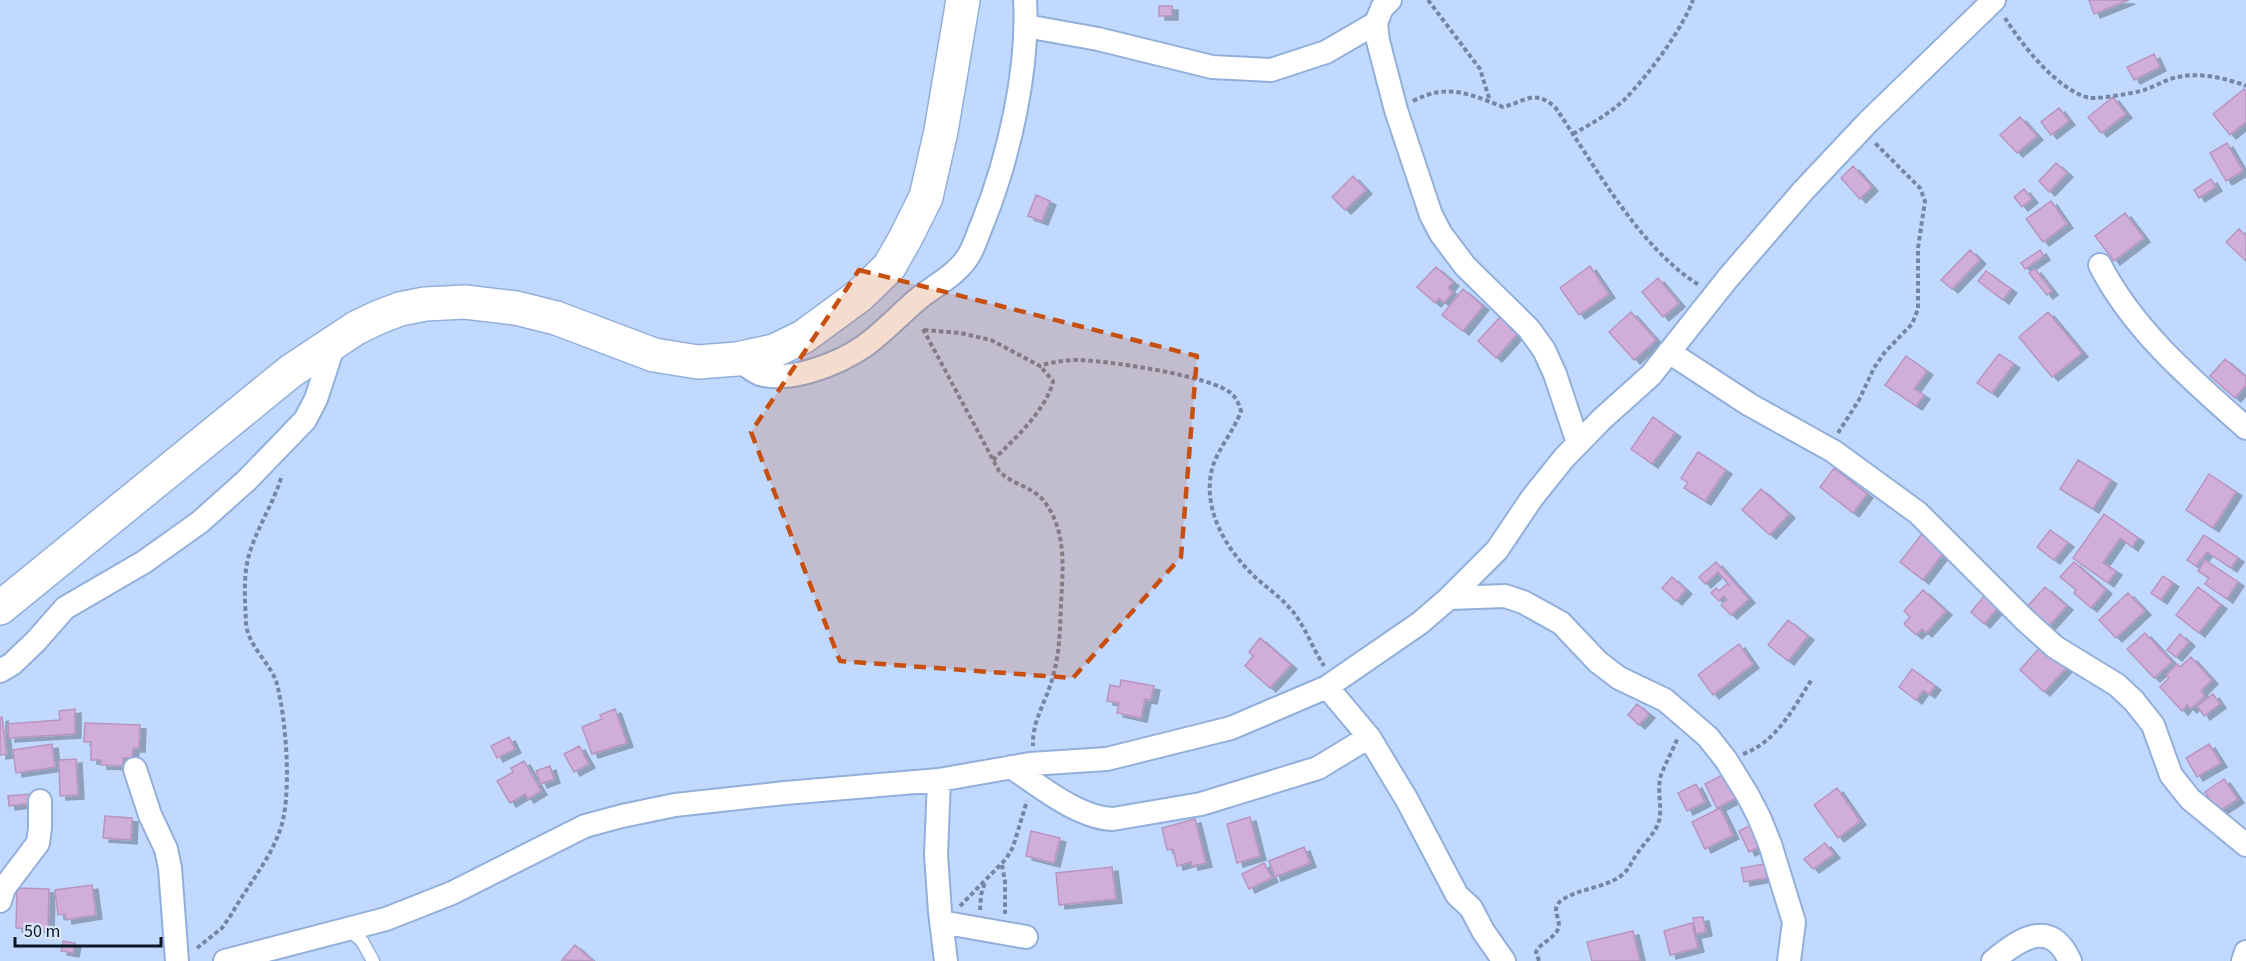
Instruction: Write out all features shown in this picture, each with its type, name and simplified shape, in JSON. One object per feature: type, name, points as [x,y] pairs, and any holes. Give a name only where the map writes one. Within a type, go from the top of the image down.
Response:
[{"type":"highway","points":[[0,608],[291,371],[335,340],[379,317],[400,309],[425,304],[465,302],[516,308],[556,318],[654,355],[698,362],[737,359],[774,351],[804,336],[859,296],[889,267],[926,196],[941,131],[963,0]]},
{"type":"street","points":[[737,359],[759,374],[780,376],[805,373],[833,363],[862,348],[936,284],[956,272],[974,245],[1009,145],[1026,26],[1025,0]]},
{"type":"street","points":[[1390,0],[1382,8],[1376,23],[1385,72],[1420,186],[1441,234],[1464,267],[1529,329],[1544,350],[1555,374],[1578,443]]},
{"type":"street","points":[[225,961],[386,919],[453,893],[585,826],[622,816],[675,806],[763,795],[939,780],[1107,759],[1231,728],[1330,684],[1420,623],[1449,598],[1497,549],[1532,498],[1564,458],[1651,375],[1716,293],[1803,191],[1861,129],[1993,0]]},
{"type":"street","points":[[1026,26],[1098,39],[1212,67],[1271,70],[1326,52],[1376,23]]},
{"type":"street","points":[[2100,265],[2113,291],[2151,336],[2187,375],[2246,428]]},
{"type":"street","points":[[0,671],[36,640],[65,608],[144,562],[200,522],[247,480],[305,420],[316,399],[335,340]]},
{"type":"street","points":[[1669,352],[1750,405],[1827,448],[1918,513],[2055,647],[2117,685],[2125,693],[2153,725],[2171,775],[2190,799],[2246,845]]},
{"type":"street","points":[[1449,598],[1504,596],[1523,602],[1561,623],[1598,662],[1619,678],[1665,700],[1708,738],[1725,760],[1759,817],[1779,871],[1794,922],[1789,961]]},
{"type":"street","points":[[1330,684],[1369,737],[1407,800],[1457,895],[1471,908],[1483,931],[1504,961]]},
{"type":"street","points":[[1024,771],[1087,814],[1102,819],[1129,818],[1201,804],[1318,768],[1369,737]]},
{"type":"street","points":[[135,769],[150,815],[166,849],[185,956]]},
{"type":"street","points":[[939,780],[936,855],[946,961]]},
{"type":"street","points":[[0,901],[4,888],[38,843],[40,801]]},
{"type":"street","points":[[943,922],[1026,937]]},
{"type":"street","points":[[1993,961],[2009,948],[2042,934],[2054,938],[2065,950],[2070,961]]},
{"type":"street","points":[[2243,961],[2246,952]]},
{"type":"lane","points":[[347,928],[362,941],[373,961]]},
{"type":"path","points":[[1428,0],[1480,69],[1490,102]]},
{"type":"path","points":[[1573,134],[1608,113],[1624,100],[1661,53],[1693,0]]},
{"type":"path","points":[[1993,0],[2012,30],[2027,48],[2074,92],[2092,98],[2134,93],[2179,76],[2213,77],[2246,86]]},
{"type":"path","points":[[1396,110],[1426,95],[1449,90],[1478,96],[1503,107],[1537,96],[1546,99],[1555,107],[1602,180],[1669,263],[1683,275],[1716,293]]},
{"type":"path","points":[[1827,448],[1859,400],[1874,368],[1885,352],[1912,324],[1918,309],[1918,248],[1925,201],[1920,188],[1861,129]]},
{"type":"path","points":[[913,304],[916,317],[993,460],[1005,478],[1035,491],[1045,502],[1054,518],[1064,564],[1060,646],[1053,678],[1032,730],[1033,746],[1024,771],[1013,847],[1002,865],[943,922]]},
{"type":"path","points":[[924,330],[960,333],[991,340],[1040,366],[1053,381],[1051,392],[1010,444],[993,460]]},
{"type":"path","points":[[1040,366],[1051,362],[1073,360],[1121,364],[1185,377],[1218,386],[1232,394],[1240,411],[1236,424],[1212,467],[1211,504],[1216,520],[1232,551],[1241,562],[1294,613],[1330,684]]},
{"type":"path","points":[[185,956],[222,928],[280,831],[286,773],[285,731],[276,680],[261,659],[247,627],[246,604],[249,556],[276,495],[284,467]]},
{"type":"path","points":[[1725,760],[1750,752],[1778,729],[1788,718],[1812,679]]},
{"type":"path","points":[[1539,961],[1536,952],[1540,945],[1554,935],[1558,928],[1556,906],[1575,893],[1623,875],[1654,832],[1660,815],[1658,789],[1661,774],[1687,718]]},
{"type":"path","points":[[1002,865],[1005,895],[1002,933]]},
{"type":"path","points":[[978,928],[981,895],[985,881]]},
{"type":"highlighted area","points":[[859,270],[1197,356],[1181,557],[1073,678],[840,661],[751,432]]},
{"type":"building","points":[[2089,0],[2129,0],[2094,14]]},
{"type":"building","points":[[1159,6],[1172,6],[1172,16],[1159,16]]},
{"type":"building","points":[[2154,54],[2160,67],[2134,80],[2127,67]]},
{"type":"building","points":[[2244,89],[2246,92],[2246,122],[2230,135],[2213,114]]},
{"type":"building","points":[[2113,97],[2126,114],[2101,133],[2088,117]]},
{"type":"building","points":[[2059,108],[2069,121],[2051,135],[2041,122]]},
{"type":"building","points":[[2020,117],[2037,136],[2017,153],[2000,135]]},
{"type":"building","points":[[2227,143],[2243,171],[2226,181],[2210,153]]},
{"type":"building","points":[[2056,163],[2067,173],[2049,192],[2039,181]]},
{"type":"building","points":[[1853,166],[1872,187],[1860,199],[1841,178]]},
{"type":"building","points":[[1353,176],[1366,190],[1345,210],[1332,197]]},
{"type":"building","points":[[2211,179],[2216,187],[2199,198],[2194,190]]},
{"type":"building","points":[[2024,189],[2032,199],[2022,207],[2014,197]]},
{"type":"building","points":[[1036,195],[1050,201],[1042,221],[1028,216]]},
{"type":"building","points":[[2051,201],[2067,224],[2043,242],[2026,219]]},
{"type":"building","points":[[2125,213],[2144,238],[2114,261],[2095,236]]},
{"type":"building","points":[[2239,229],[2246,236],[2246,261],[2226,242]]},
{"type":"building","points":[[1970,250],[1980,260],[1952,289],[1941,280]]},
{"type":"building","points":[[2040,250],[2044,256],[2025,269],[2021,263]]},
{"type":"building","points":[[1590,266],[1609,294],[1579,315],[1560,288]]},
{"type":"building","points":[[1436,267],[1453,282],[1448,288],[1453,292],[1444,303],[1439,298],[1435,303],[1417,287]]},
{"type":"building","points":[[2035,269],[2052,291],[2047,295],[2029,273]]},
{"type":"building","points":[[1986,271],[2011,289],[2003,300],[1978,281]]},
{"type":"building","points":[[1658,278],[1679,303],[1663,317],[1642,292]]},
{"type":"building","points":[[1463,289],[1483,306],[1463,331],[1442,315]]},
{"type":"building","points":[[1631,312],[1656,340],[1634,360],[1609,332]]},
{"type":"building","points":[[2048,312],[2082,353],[2052,377],[2019,337]]},
{"type":"building","points":[[1501,316],[1519,332],[1496,358],[1478,341]]},
{"type":"building","points":[[1999,354],[2014,364],[1992,393],[1977,383]]},
{"type":"building","points":[[1906,356],[1927,371],[1914,389],[1924,395],[1916,406],[1885,385]]},
{"type":"building","points":[[2225,359],[2246,377],[2246,385],[2235,398],[2210,376]]},
{"type":"building","points":[[1653,417],[1675,433],[1652,464],[1631,449]]},
{"type":"building","points":[[1698,452],[1726,470],[1705,501],[1684,488],[1688,483],[1681,478]]},
{"type":"building","points":[[2078,460],[2111,480],[2093,509],[2060,489]]},
{"type":"building","points":[[1834,468],[1867,494],[1853,513],[1820,487]]},
{"type":"building","points":[[2209,474],[2236,492],[2213,528],[2186,510]]},
{"type":"building","points":[[1761,489],[1789,514],[1770,535],[1742,510]]},
{"type":"building","points":[[2104,514],[2138,538],[2132,547],[2120,538],[2103,563],[2116,571],[2108,583],[2073,558]]},
{"type":"building","points":[[1925,530],[1948,547],[1923,580],[1900,562]]},
{"type":"building","points":[[2050,530],[2068,543],[2054,560],[2037,547]]},
{"type":"building","points":[[2204,535],[2238,558],[2231,568],[2207,552],[2196,566],[2187,560]]},
{"type":"building","points":[[2205,560],[2238,582],[2227,599],[2205,584],[2209,578],[2198,571]]},
{"type":"building","points":[[1716,562],[1749,599],[1731,615],[1721,605],[1727,600],[1724,596],[1719,601],[1711,593],[1716,588],[1719,591],[1727,584],[1730,586],[1718,572],[1705,584],[1699,577]]},
{"type":"building","points":[[2074,562],[2106,590],[2091,608],[2074,593],[2076,590],[2060,577]]},
{"type":"building","points":[[2163,576],[2173,583],[2161,600],[2151,593]]},
{"type":"building","points":[[1672,577],[1686,590],[1676,601],[1662,588]]},
{"type":"building","points":[[2045,587],[2067,606],[2047,628],[2025,609]]},
{"type":"building","points":[[2198,587],[2221,605],[2199,633],[2176,615]]},
{"type":"building","points":[[1923,590],[1946,611],[1926,633],[1922,629],[1916,635],[1904,624],[1910,617],[1904,611]]},
{"type":"building","points":[[2128,593],[2145,611],[2116,638],[2099,620]]},
{"type":"building","points":[[1986,594],[2000,606],[1984,624],[1971,612]]},
{"type":"building","points":[[1788,620],[1808,636],[1788,661],[1768,645]]},
{"type":"building","points":[[2145,633],[2172,662],[2154,678],[2127,649]]},
{"type":"building","points":[[2180,634],[2189,642],[2176,657],[2167,650]]},
{"type":"building","points":[[1260,638],[1291,665],[1270,688],[1245,666],[1253,656],[1249,652]]},
{"type":"building","points":[[1739,644],[1753,664],[1713,695],[1698,675]]},
{"type":"building","points":[[2043,644],[2068,666],[2044,692],[2020,670]]},
{"type":"building","points":[[2191,657],[2212,680],[2201,691],[2205,696],[2191,709],[2187,705],[2182,711],[2160,687],[2169,678],[2166,675],[2177,664],[2180,667]]},
{"type":"building","points":[[1912,669],[1935,686],[1929,694],[1923,690],[1916,700],[1899,687]]},
{"type":"building","points":[[1121,680],[1154,686],[1151,700],[1145,699],[1141,718],[1117,713],[1119,703],[1107,701],[1110,685],[1120,687]]},
{"type":"building","points":[[2213,694],[2220,704],[2204,716],[2197,706]]},
{"type":"building","points":[[1637,704],[1649,714],[1639,725],[1628,715]]},
{"type":"building","points":[[75,709],[75,734],[9,738],[8,724],[60,720],[59,711]]},
{"type":"building","points":[[615,709],[627,743],[592,754],[582,727],[602,719],[600,715]]},
{"type":"building","points":[[2,717],[7,754],[0,755],[0,718]]},
{"type":"building","points":[[85,723],[140,725],[139,748],[133,748],[132,758],[123,758],[123,766],[101,765],[101,760],[91,760],[91,742],[84,742]]},
{"type":"building","points":[[509,737],[515,749],[497,758],[491,746]]},
{"type":"building","points":[[52,744],[55,767],[16,773],[13,750]]},
{"type":"building","points":[[2209,744],[2221,763],[2197,777],[2186,758]]},
{"type":"building","points":[[579,746],[589,764],[574,772],[564,754]]},
{"type":"building","points":[[76,759],[78,795],[60,796],[59,760]]},
{"type":"building","points":[[524,761],[541,791],[528,799],[525,794],[510,803],[497,781],[513,772],[511,768]]},
{"type":"building","points":[[550,766],[554,779],[541,784],[536,771]]},
{"type":"building","points":[[1728,772],[1740,796],[1717,808],[1705,784]]},
{"type":"building","points":[[2224,779],[2238,799],[2218,812],[2205,792]]},
{"type":"building","points":[[1696,784],[1705,802],[1687,811],[1678,793]]},
{"type":"building","points":[[1837,788],[1860,821],[1838,838],[1814,805]]},
{"type":"building","points":[[31,794],[32,803],[9,806],[8,796]]},
{"type":"building","points":[[1720,808],[1733,835],[1705,849],[1692,822]]},
{"type":"building","points":[[105,816],[132,818],[131,840],[103,838]]},
{"type":"building","points":[[1250,817],[1260,856],[1237,863],[1227,824]]},
{"type":"building","points":[[1195,819],[1206,863],[1192,866],[1191,862],[1177,866],[1173,849],[1167,850],[1162,828]]},
{"type":"building","points":[[1757,822],[1767,843],[1749,852],[1739,831]]},
{"type":"building","points":[[1031,831],[1060,838],[1054,863],[1026,856]]},
{"type":"building","points":[[1825,843],[1834,854],[1813,869],[1804,859]]},
{"type":"building","points":[[1304,847],[1310,863],[1275,877],[1269,861]]},
{"type":"building","points":[[1264,863],[1272,878],[1249,889],[1242,874]]},
{"type":"building","points":[[1769,863],[1772,877],[1744,882],[1741,868]]},
{"type":"building","points":[[1112,867],[1116,899],[1059,905],[1056,873]]},
{"type":"building","points":[[92,885],[96,915],[66,920],[65,914],[58,915],[55,890]]},
{"type":"building","points":[[17,888],[49,889],[48,929],[16,928]]},
{"type":"building","points":[[1703,917],[1706,932],[1696,934],[1693,918]]},
{"type":"building","points":[[1692,923],[1698,948],[1670,955],[1664,931]]},
{"type":"building","points":[[1633,931],[1640,961],[1592,961],[1587,942]]},
{"type":"building","points":[[63,941],[75,943],[73,953],[61,951]]},
{"type":"building","points":[[575,945],[593,961],[562,960]]}]
